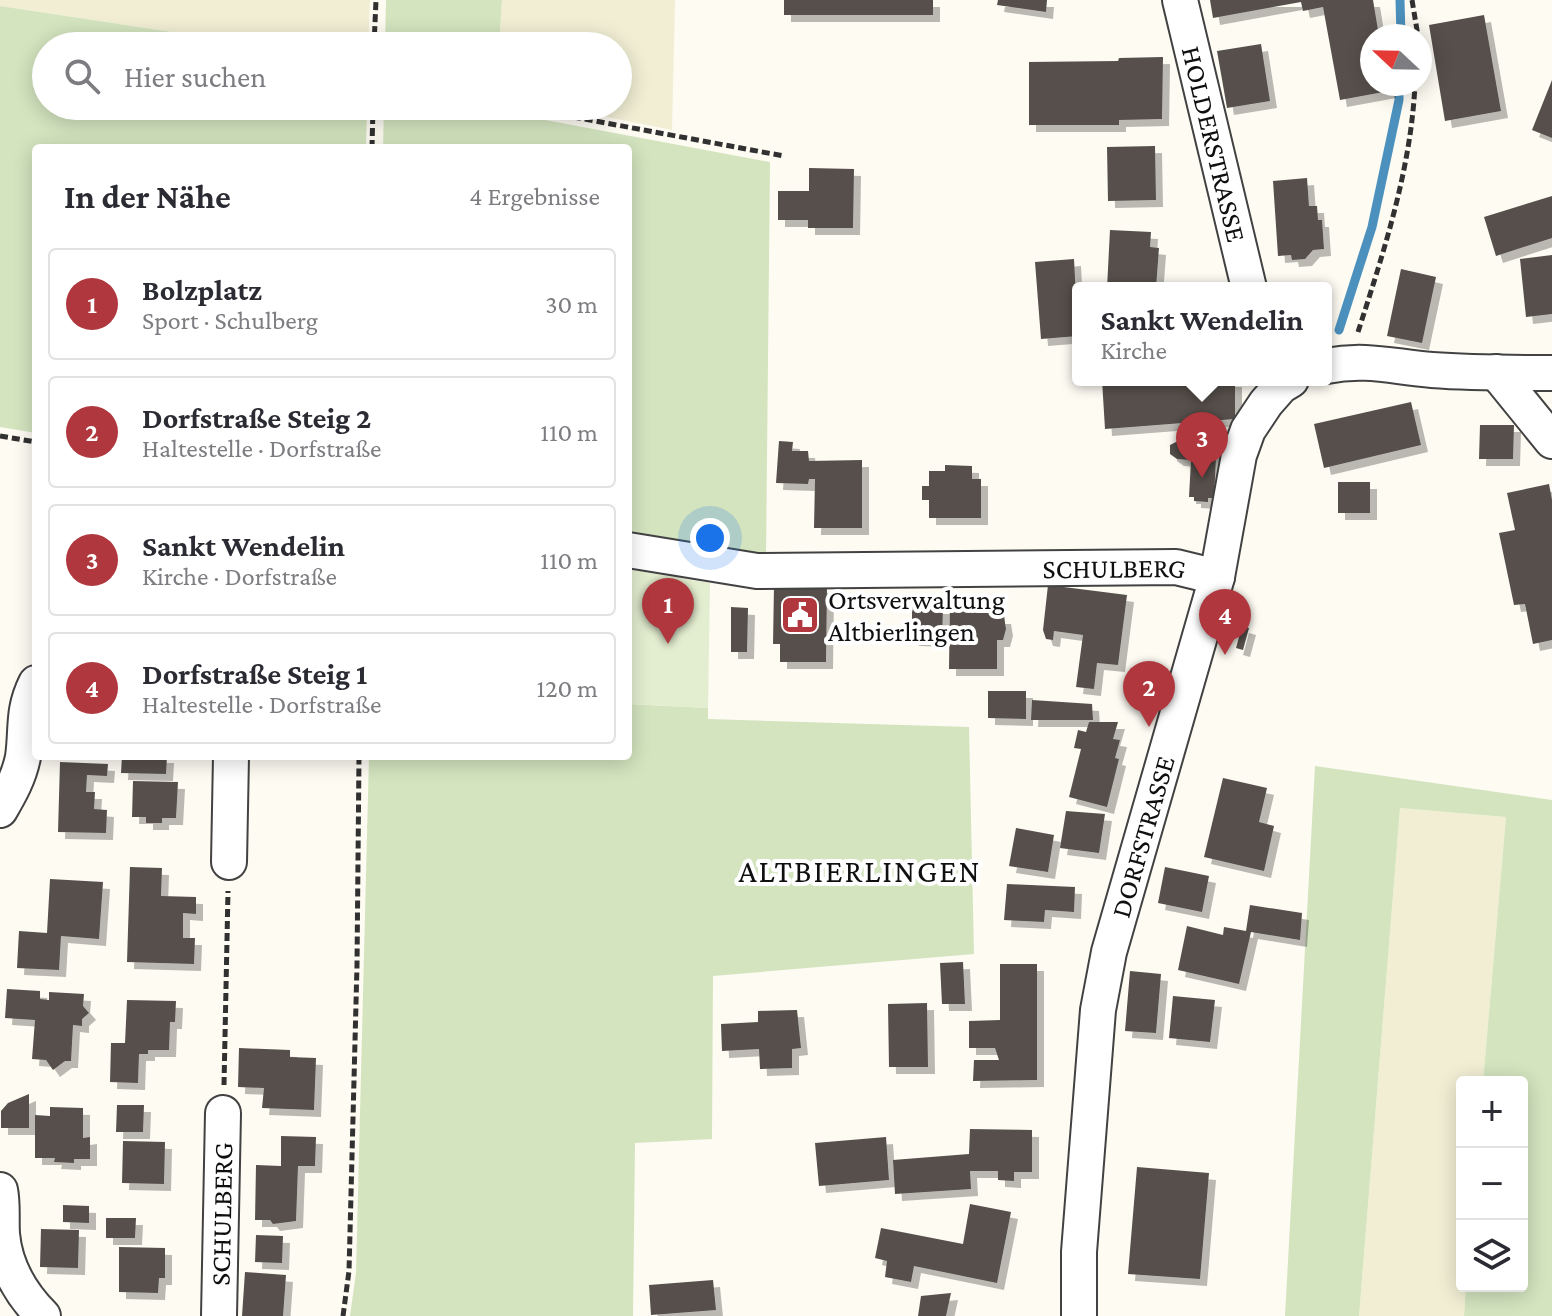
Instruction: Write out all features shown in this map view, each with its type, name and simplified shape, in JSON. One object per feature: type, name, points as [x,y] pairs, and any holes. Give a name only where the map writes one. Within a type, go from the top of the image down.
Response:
[{"type":"street","name":"HOLDERSTRASSE","points":[[1180,0],[1248,282]]},
{"type":"street","points":[[1337,363],[1390,363],[1430,370],[1552,373]]},
{"type":"street","points":[[1496,372],[1552,441]]},
{"type":"street","name":"DORFSTRASSE","points":[[1079,1316],[1079,1252],[1098,1010],[1109,952],[1217,577],[1243,443],[1248,430],[1280,386]]},
{"type":"street","name":"SCHULBERG","points":[[632,551],[757,571],[1176,567],[1217,577]]},
{"type":"street","points":[[0,810],[15,785],[23,756],[23,728],[32,692]]},
{"type":"street","points":[[229,862],[231,760]]},
{"type":"street","name":"SCHULBERG","points":[[219,1316],[223,1113]]},
{"type":"street","points":[[0,1190],[7,1260],[17,1287],[43,1316]]},
{"type":"path","points":[[375,32],[376,0]]},
{"type":"path","points":[[1412,0],[1416,24]]},
{"type":"path","points":[[1337,363],[1388,239],[1414,120],[1415,96]]},
{"type":"path","points":[[372,144],[373,120]]},
{"type":"path","points":[[590,120],[784,156]]},
{"type":"path","points":[[0,436],[32,441]]},
{"type":"path","points":[[343,1316],[349,1271],[359,760]]},
{"type":"path","points":[[223,1113],[229,862]]},
{"type":"shaded area","points":[[0,0],[370,0],[369,32],[172,32],[0,6]]},
{"type":"shaded area","points":[[502,0],[675,0],[672,130],[622,120],[632,120],[632,32],[500,32]]},
{"type":"shaded area","points":[[1400,808],[1506,817],[1484,1076],[1456,1076],[1456,1292],[1466,1292],[1464,1316],[1359,1316]]},
{"type":"green space","points":[[386,0],[502,0],[500,32],[385,32]]},
{"type":"green space","points":[[0,6],[172,32],[32,32],[32,120],[367,120],[366,144],[32,144],[32,432],[0,427]]},
{"type":"green space","points":[[384,120],[546,120],[770,162],[766,557],[632,536],[632,144],[383,144]]},
{"type":"green space","points":[[632,570],[710,583],[708,708],[632,704]]},
{"type":"green space","points":[[632,704],[708,708],[708,719],[969,727],[974,954],[713,976],[712,1139],[635,1143],[633,1316],[350,1316],[356,1273],[369,760],[632,760]]},
{"type":"green space","points":[[1315,766],[1552,800],[1552,1316],[1464,1316],[1466,1292],[1528,1292],[1528,1076],[1484,1076],[1506,817],[1400,808],[1359,1316],[1285,1316]]},
{"type":"building","points":[[784,0],[933,0],[933,15],[784,15]]},
{"type":"building","points":[[998,0],[1047,0],[1046,12],[997,5]]},
{"type":"building","points":[[1210,0],[1373,0],[1377,24],[1360,24],[1362,96],[1340,100],[1323,7],[1303,11],[1301,2],[1213,18]]},
{"type":"building","points":[[1484,15],[1501,111],[1445,121],[1432,43],[1432,24]]},
{"type":"building","points":[[1261,44],[1270,101],[1227,108],[1217,51]]},
{"type":"building","points":[[1163,57],[1162,119],[1119,120],[1119,125],[1029,125],[1029,62]]},
{"type":"building","points":[[1552,80],[1552,138],[1532,130]]},
{"type":"building","points":[[1155,146],[1156,200],[1108,201],[1107,147]]},
{"type":"building","points":[[809,168],[854,169],[853,228],[808,228],[808,220],[778,220],[778,191],[809,191]]},
{"type":"building","points":[[1307,178],[1309,206],[1317,206],[1318,220],[1322,220],[1324,249],[1313,250],[1305,259],[1292,260],[1291,255],[1278,256],[1273,181]]},
{"type":"building","points":[[1552,196],[1552,238],[1496,256],[1484,217]]},
{"type":"building","points":[[1110,230],[1151,232],[1150,247],[1159,248],[1156,282],[1107,282]]},
{"type":"building","points":[[1552,255],[1552,314],[1526,317],[1520,259]]},
{"type":"building","points":[[1074,259],[1072,336],[1041,339],[1035,262]]},
{"type":"building","points":[[1401,269],[1436,277],[1422,343],[1387,336]]},
{"type":"building","points":[[1102,386],[1235,386],[1235,419],[1105,429]]},
{"type":"building","points":[[1411,402],[1421,445],[1324,468],[1314,424]]},
{"type":"building","points":[[1480,425],[1514,425],[1513,459],[1479,459]]},
{"type":"building","points":[[1200,430],[1211,430],[1217,437],[1214,498],[1208,498],[1208,502],[1194,501],[1194,497],[1189,497],[1191,460],[1177,459],[1170,454],[1170,445],[1178,441],[1192,442]]},
{"type":"building","points":[[779,441],[793,442],[792,451],[808,451],[809,461],[862,460],[862,528],[814,528],[815,479],[809,479],[808,484],[776,483]]},
{"type":"building","points":[[945,465],[972,466],[972,479],[981,479],[981,518],[929,518],[929,500],[922,500],[922,486],[929,486],[929,471],[945,471]]},
{"type":"building","points":[[1338,482],[1370,482],[1370,513],[1338,513]]},
{"type":"building","points":[[1549,484],[1552,500],[1552,640],[1533,644],[1525,604],[1514,605],[1499,533],[1515,530],[1507,493]]},
{"type":"building","name":"Ortsverwaltung Altbierlingen","points":[[774,585],[827,586],[826,662],[780,662],[780,644],[773,644]]},
{"type":"building","points":[[1048,585],[1127,595],[1118,665],[1097,663],[1094,689],[1076,687],[1083,635],[1054,631],[1053,640],[1046,639],[1043,630]]},
{"type":"building","points":[[950,599],[998,600],[998,617],[1004,617],[1006,629],[1003,640],[997,640],[997,669],[949,669]]},
{"type":"building","points":[[731,607],[748,608],[747,652],[731,652]]},
{"type":"building","points":[[912,607],[943,607],[942,640],[912,639]]},
{"type":"building","points":[[1242,626],[1249,628],[1243,650],[1236,648]]},
{"type":"building","points":[[988,691],[1026,691],[1026,719],[988,718]]},
{"type":"building","points":[[1032,700],[1092,704],[1093,720],[1031,720]]},
{"type":"building","points":[[1089,722],[1118,722],[1113,739],[1120,740],[1115,758],[1119,759],[1107,807],[1069,797],[1081,749],[1074,748],[1078,730],[1086,732]]},
{"type":"building","points":[[122,760],[167,760],[166,774],[121,773]]},
{"type":"building","points":[[60,762],[108,764],[107,776],[87,775],[86,792],[95,792],[94,809],[107,810],[106,833],[58,832]]},
{"type":"building","points":[[1223,778],[1267,788],[1259,822],[1274,826],[1264,871],[1204,857]]},
{"type":"building","points":[[133,781],[178,782],[176,818],[162,818],[162,823],[146,823],[146,817],[132,817]]},
{"type":"building","points":[[1066,811],[1105,814],[1099,853],[1060,848]]},
{"type":"building","points":[[1016,828],[1054,835],[1048,872],[1009,866]]},
{"type":"building","points":[[130,867],[162,868],[161,896],[196,897],[196,914],[183,913],[183,938],[195,938],[194,964],[127,962]]},
{"type":"building","points":[[1165,867],[1209,876],[1202,912],[1158,903]]},
{"type":"building","points":[[50,879],[103,882],[99,939],[61,936],[59,970],[17,968],[19,931],[47,933]]},
{"type":"building","points":[[1007,884],[1075,887],[1074,912],[1045,910],[1044,922],[1004,920]]},
{"type":"building","points":[[1250,905],[1302,913],[1300,940],[1251,932],[1239,984],[1178,970],[1187,926],[1223,935],[1224,927],[1246,931]]},
{"type":"building","points":[[963,962],[965,1004],[942,1004],[940,963]]},
{"type":"building","points":[[1000,964],[1037,964],[1037,1080],[973,1081],[974,1060],[999,1060],[995,1048],[969,1048],[969,1021],[1000,1020]]},
{"type":"building","points":[[1130,971],[1161,974],[1156,1033],[1125,1031]]},
{"type":"building","points":[[7,989],[40,991],[40,999],[49,1000],[49,992],[84,994],[83,1006],[89,1013],[82,1019],[82,1026],[73,1025],[71,1061],[65,1061],[53,1070],[46,1060],[32,1059],[35,1020],[5,1018]]},
{"type":"building","points":[[1173,996],[1215,1000],[1210,1042],[1169,1038]]},
{"type":"building","points":[[127,1000],[176,1001],[175,1022],[170,1022],[169,1050],[148,1050],[148,1054],[139,1054],[138,1083],[110,1082],[111,1043],[125,1043]]},
{"type":"building","points":[[927,1003],[928,1067],[889,1067],[888,1004]]},
{"type":"building","points":[[797,1010],[801,1048],[792,1049],[792,1068],[760,1069],[759,1049],[722,1051],[721,1024],[758,1022],[758,1011]]},
{"type":"building","points":[[239,1048],[290,1050],[290,1057],[316,1058],[314,1110],[262,1108],[264,1088],[238,1087]]},
{"type":"building","points":[[29,1094],[29,1128],[1,1128],[1,1111],[8,1103]]},
{"type":"building","points":[[117,1105],[144,1105],[143,1132],[116,1132]]},
{"type":"building","points":[[50,1107],[83,1108],[83,1138],[90,1137],[90,1159],[74,1159],[74,1163],[54,1162],[55,1158],[35,1158],[35,1115],[50,1116]]},
{"type":"building","points":[[970,1129],[1032,1130],[1032,1172],[1014,1172],[1014,1181],[998,1180],[998,1171],[970,1171],[971,1189],[895,1194],[893,1160],[969,1154]]},
{"type":"building","points":[[281,1136],[316,1137],[315,1166],[298,1166],[296,1221],[273,1224],[270,1220],[255,1220],[256,1165],[281,1166]]},
{"type":"building","points":[[886,1137],[889,1180],[819,1186],[815,1143]]},
{"type":"building","points":[[123,1141],[165,1142],[164,1184],[122,1183]]},
{"type":"building","points":[[1137,1167],[1209,1173],[1200,1279],[1128,1274]]},
{"type":"building","points":[[970,1204],[1011,1212],[997,1283],[914,1266],[911,1282],[885,1277],[887,1261],[875,1258],[881,1228],[963,1244]]},
{"type":"building","points":[[63,1205],[89,1206],[89,1223],[63,1222]]},
{"type":"building","points":[[106,1218],[136,1218],[135,1238],[106,1238]]},
{"type":"building","points":[[41,1229],[79,1230],[78,1268],[40,1267]]},
{"type":"building","points":[[256,1235],[283,1236],[282,1263],[255,1262]]},
{"type":"building","points":[[119,1247],[165,1248],[165,1278],[159,1278],[158,1293],[119,1292]]},
{"type":"building","points":[[245,1272],[286,1275],[283,1316],[242,1316]]},
{"type":"building","points":[[713,1280],[716,1310],[651,1315],[649,1285]]},
{"type":"building","points":[[951,1293],[946,1316],[918,1316],[921,1296]]},
{"type":"waterway","points":[[1400,0],[1401,24]]},
{"type":"waterway","points":[[1339,330],[1372,227],[1399,96]]},
{"type":"place","name":"Sankt Wendelin","points":[[1202,478]]},
{"type":"place","name":"Ortsverwaltung Altbierlingen","points":[[800,615]]},
{"type":"place","name":"Bolzplatz","points":[[668,644]]},
{"type":"place","name":"Dorfstraße Steig 1","points":[[1225,655]]},
{"type":"place","name":"Dorfstraße Steig 2","points":[[1149,727]]},
{"type":"district","name":"ALTBIERLINGEN","points":[[860,871]]}]
